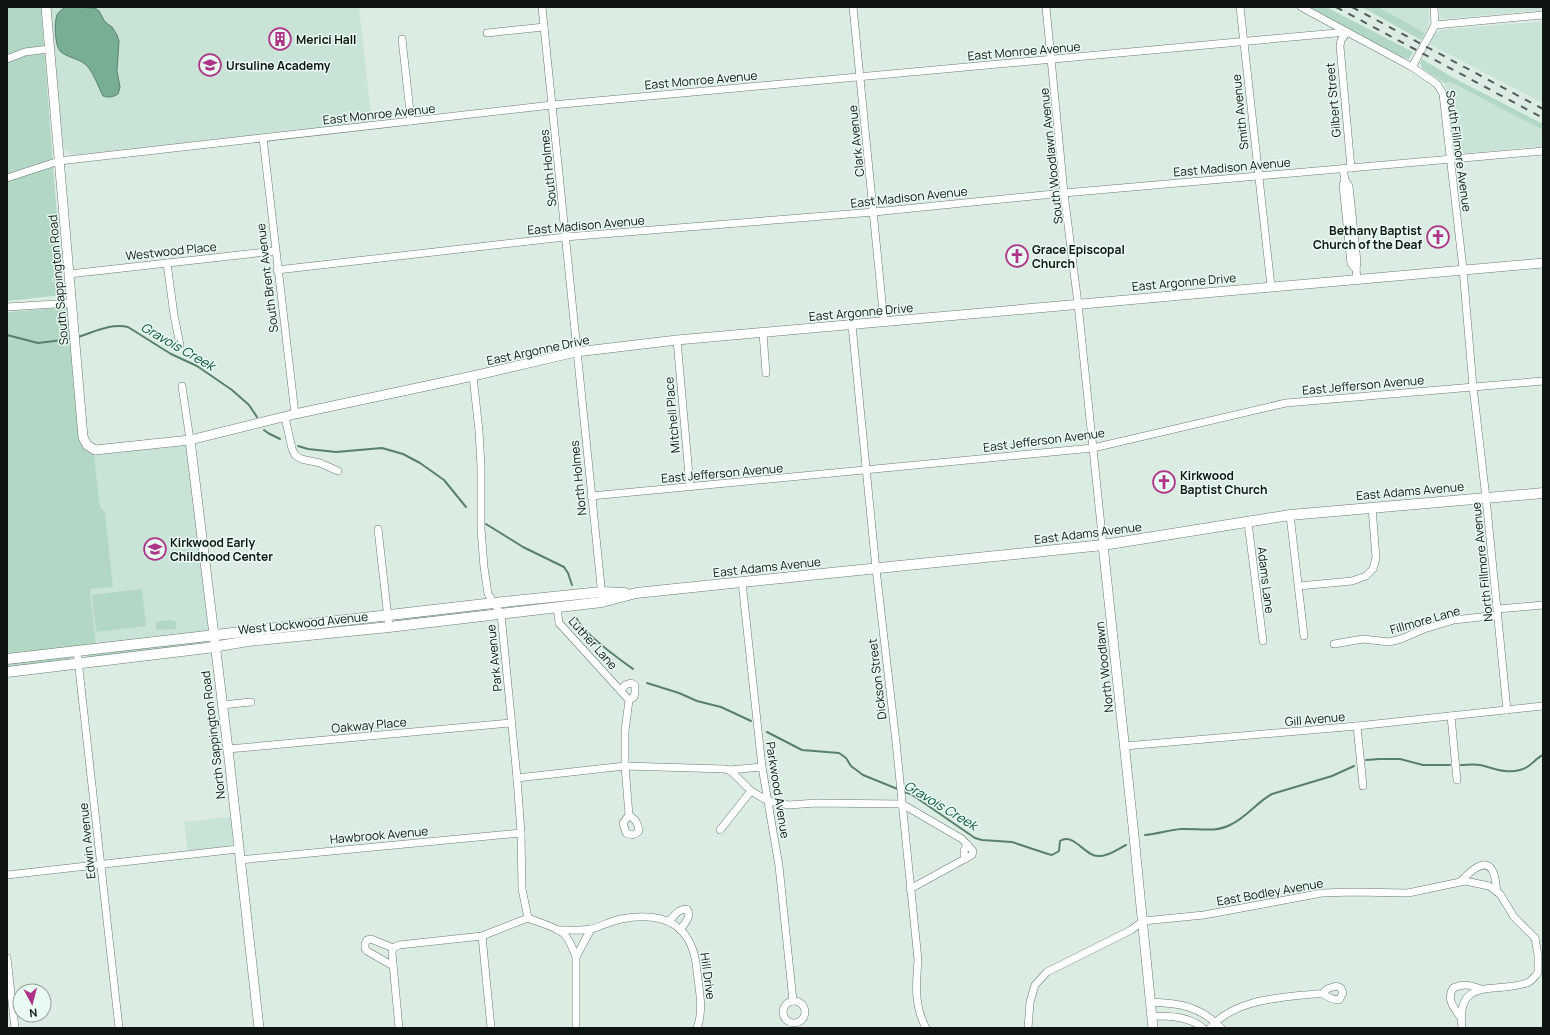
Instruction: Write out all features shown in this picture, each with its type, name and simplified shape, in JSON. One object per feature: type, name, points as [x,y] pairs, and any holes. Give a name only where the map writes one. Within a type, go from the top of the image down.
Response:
[{"type":"main road","name":"East Adams Avenue","points":[[602,597],[1103,545],[1248,523],[1290,515],[1543,493]]},
{"type":"main road","name":"West Lockwood Avenue","points":[[7,659],[214,636],[388,614],[494,603],[602,597]]},
{"type":"main road","name":"West Lockwood Avenue","points":[[7,672],[248,641],[389,627],[558,607],[602,597]]},
{"type":"street","name":"South Sappington Road","points":[[46,7],[83,437],[85,443],[89,447],[98,450],[190,440]]},
{"type":"street","name":"South Holmes","points":[[542,7],[576,352]]},
{"type":"street","name":"Clark Avenue","points":[[853,7],[884,322]]},
{"type":"street","name":"South Woodlawn Avenue","points":[[1046,7],[1064,193],[1078,304]]},
{"type":"street","name":"Smith Avenue","points":[[1240,7],[1271,286]]},
{"type":"street","name":"South Fillmore Avenue","points":[[1301,7],[1412,67],[1437,84],[1441,89],[1463,269]]},
{"type":"street","points":[[1412,67],[1435,25],[1434,7]]},
{"type":"street","points":[[1435,25],[1543,15]]},
{"type":"street","points":[[487,33],[544,27]]},
{"type":"street","name":"East Monroe Avenue","points":[[7,178],[59,161],[367,125],[552,105],[1347,32]]},
{"type":"street","name":"Gilbert Street","points":[[1347,32],[1341,40],[1340,46],[1347,168],[1345,180],[1349,186],[1357,262],[1357,279]]},
{"type":"street","points":[[402,39],[411,121]]},
{"type":"street","points":[[7,59],[25,52],[49,50]]},
{"type":"street","name":"South Brent Avenue","points":[[263,138],[295,414]]},
{"type":"street","name":"East Madison Avenue","points":[[278,270],[565,237],[874,212],[1258,175],[1543,151]]},
{"type":"street","name":"Westwood Place","points":[[69,274],[275,251]]},
{"type":"street","points":[[167,263],[174,315],[180,345]]},
{"type":"street","name":"East Argonne Drive","points":[[190,440],[295,414],[473,376],[576,352],[677,340],[1543,263]]},
{"type":"street","name":"North Fillmore Avenue","points":[[1463,269],[1473,387],[1486,498],[1507,710]]},
{"type":"street","points":[[7,307],[72,303]]},
{"type":"street","name":"North Woodlawn","points":[[1078,304],[1125,746],[1153,1028]]},
{"type":"street","name":"Dickson Street","points":[[852,325],[876,569],[918,960],[916,984],[917,1004],[921,1019],[926,1028]]},
{"type":"street","points":[[763,333],[766,373]]},
{"type":"street","name":"Mitchell Place","points":[[677,340],[690,487]]},
{"type":"street","name":"North Holmes","points":[[576,352],[602,597]]},
{"type":"street","name":"Park Avenue","points":[[473,376],[479,431],[481,467],[481,529],[484,567],[488,594],[501,614],[517,778],[521,833],[522,889],[528,918]]},
{"type":"street","name":"East Jefferson Avenue","points":[[591,496],[1093,448],[1286,403],[1543,381]]},
{"type":"street","points":[[182,386],[190,440]]},
{"type":"street","points":[[285,417],[292,449],[295,455],[301,459],[320,463],[338,471]]},
{"type":"street","name":"North Sappington Road","points":[[190,440],[216,646],[259,1028]]},
{"type":"street","points":[[1298,586],[1352,581],[1366,576],[1373,568],[1376,558],[1372,507]]},
{"type":"street","points":[[1290,515],[1304,636]]},
{"type":"street","name":"Adams Lane","points":[[1248,523],[1263,641]]},
{"type":"street","points":[[378,529],[389,627]]},
{"type":"street","name":"Parkwood Avenue","points":[[742,582],[762,767],[779,866],[793,1001]]},
{"type":"street","name":"Fillmore Lane","points":[[1334,644],[1363,639],[1389,642],[1454,620],[1543,605]]},
{"type":"street","name":"Luther Lane","points":[[558,607],[559,623],[629,700]]},
{"type":"street","name":"Edwin Avenue","points":[[77,651],[119,1028]]},
{"type":"street","points":[[621,690],[625,685],[631,683],[634,685],[636,692],[634,697],[629,700],[625,731],[625,766],[629,815]]},
{"type":"street","points":[[222,705],[251,702]]},
{"type":"street","name":"Gill Avenue","points":[[1125,746],[1357,726],[1543,706]]},
{"type":"street","points":[[1451,716],[1457,780]]},
{"type":"street","name":"Oakway Place","points":[[228,749],[511,723]]},
{"type":"street","points":[[1357,726],[1363,786]]},
{"type":"street","points":[[517,778],[625,766],[729,770],[762,767]]},
{"type":"street","points":[[729,770],[751,791],[768,801],[789,805],[816,803],[902,804],[962,839],[973,851],[972,855],[910,889]]},
{"type":"street","points":[[720,830],[751,791]]},
{"type":"street","name":"Hawbrook Avenue","points":[[239,860],[521,833]]},
{"type":"street","points":[[7,875],[238,849]]},
{"type":"street","points":[[1461,881],[1472,869],[1483,865],[1488,866],[1492,870],[1497,892]]},
{"type":"street","name":"East Bodley Avenue","points":[[1143,921],[1204,915],[1322,893],[1408,893],[1461,881],[1489,886],[1497,892],[1514,917],[1535,938]]},
{"type":"street","points":[[669,921],[677,912],[682,909],[687,909],[689,912],[688,917],[680,930]]},
{"type":"street","name":"Hill Drive","points":[[558,930],[591,929],[619,919],[639,916],[662,918],[676,924],[691,945],[696,960],[701,1007],[697,1028]]},
{"type":"street","points":[[393,966],[366,951],[365,944],[367,940],[371,939],[393,948],[399,945],[482,936],[528,918]]},
{"type":"street","name":"Hill Drive","points":[[528,918],[558,930],[564,934],[572,946],[576,957],[576,1028]]},
{"type":"street","points":[[1028,1028],[1030,1002],[1035,985],[1047,972],[1131,930],[1143,921]]},
{"type":"street","name":"Hill Drive","points":[[576,957],[591,929]]},
{"type":"street","points":[[482,936],[491,1028]]},
{"type":"street","points":[[1462,1028],[1462,1009],[1466,1000],[1473,993],[1481,989],[1511,986],[1529,982],[1538,974],[1538,955],[1535,938],[1543,937]]},
{"type":"street","points":[[393,948],[392,953],[399,1028]]},
{"type":"street","points":[[7,958],[15,1028]]},
{"type":"street","points":[[1461,1018],[1452,1004],[1450,997],[1453,988],[1458,985],[1469,984],[1481,989]]},
{"type":"street","points":[[1213,1025],[1222,1017],[1238,1009],[1273,998],[1322,994]]},
{"type":"street","points":[[1150,1002],[1186,1006],[1202,1013],[1213,1025],[1221,1028]]},
{"type":"street","points":[[1152,1016],[1181,1018],[1198,1024],[1203,1028]]},
{"type":"shaded area","points":[[7,7],[41,7],[63,295],[7,301]]},
{"type":"shaded area","name":"Ursuline Academy","points":[[51,7],[366,7],[359,8],[372,122],[76,155],[71,154],[63,147],[62,142]]},
{"type":"shaded area","points":[[66,7],[95,8],[99,11],[105,22],[112,27],[117,35],[119,41],[117,71],[120,87],[118,94],[111,97],[103,96],[94,76],[87,66],[81,61],[66,55],[58,48],[56,18],[59,12]]},
{"type":"shaded area","points":[[1309,7],[1326,7],[1413,52],[1409,59],[1400,57]]},
{"type":"shaded area","points":[[1362,7],[1378,7],[1425,33],[1421,40]]},
{"type":"shaded area","points":[[1378,7],[1428,7],[1428,28],[1425,33]]},
{"type":"shaded area","points":[[1439,7],[1543,7],[1543,10],[1445,19],[1441,18]]},
{"type":"shaded area","points":[[1543,21],[1543,103],[1429,44],[1436,33],[1440,30]]},
{"type":"shaded area","points":[[1422,59],[1450,76],[1543,124],[1543,130],[1449,81],[1446,84],[1423,69],[1420,63]]},
{"type":"shaded area","points":[[1449,80],[1543,130],[1543,146],[1456,154],[1453,152],[1447,92],[1445,86]]},
{"type":"shaded area","points":[[69,307],[84,447],[86,451],[94,454],[100,507],[105,512],[113,587],[90,589],[96,646],[7,655],[7,312]]},
{"type":"shaded area","name":"Kirkwood Early Childhood Center","points":[[182,444],[186,446],[188,450],[209,628],[208,631],[96,646],[90,589],[113,586],[105,512],[100,508],[94,454]]},
{"type":"shaded area","points":[[142,589],[146,626],[96,632],[92,595]]},
{"type":"shaded area","points":[[487,608],[488,611],[396,622],[394,619]]},
{"type":"shaded area","points":[[170,620],[177,622],[176,629],[156,629],[156,622]]},
{"type":"shaded area","points":[[204,641],[204,643],[170,647],[152,653],[86,658],[87,654]]},
{"type":"shaded area","points":[[70,656],[71,659],[7,669],[7,662]]},
{"type":"shaded area","points":[[231,817],[233,843],[231,847],[188,851],[184,822]]},
{"type":"waterway","name":"Gravois Creek","points":[[78,337],[108,327],[128,327],[171,354],[197,366],[232,390],[249,405],[257,417]]},
{"type":"waterway","name":"Gravois Creek","points":[[7,335],[38,343],[71,339]]},
{"type":"waterway","name":"Gravois Creek","points":[[264,430],[280,439]]},
{"type":"waterway","name":"Gravois Creek","points":[[298,446],[308,449],[336,452],[382,448],[403,454],[420,463],[444,480],[466,507]]},
{"type":"waterway","name":"Gravois Creek","points":[[486,524],[523,547],[564,567],[568,573],[572,585]]},
{"type":"waterway","name":"Gravois Creek","points":[[576,617],[585,630],[610,652],[633,669]]},
{"type":"waterway","name":"Gravois Creek","points":[[647,683],[679,693],[697,701],[721,707],[751,721]]},
{"type":"waterway","name":"Gravois Creek","points":[[767,732],[802,750],[839,753],[846,758],[851,766],[863,775],[900,790]]},
{"type":"waterway","name":"Gravois Creek","points":[[1461,765],[1480,765],[1500,770],[1515,771],[1524,769],[1543,755]]},
{"type":"waterway","name":"Gravois Creek","points":[[1366,760],[1400,759],[1423,765],[1450,765]]},
{"type":"waterway","name":"Gravois Creek","points":[[1145,835],[1181,829],[1218,829],[1236,822],[1261,801],[1272,794],[1332,776],[1354,766]]},
{"type":"waterway","name":"Gravois Creek","points":[[904,792],[911,794],[975,838],[982,840],[1012,842],[1052,855],[1059,851],[1060,841],[1065,839],[1075,842],[1089,853],[1099,856],[1110,854],[1126,845]]},
{"type":"railway","points":[[1336,7],[1543,118]]},
{"type":"railway","points":[[1352,7],[1543,109]]},
{"type":"place","name":"Merici Hall","points":[[280,39]]},
{"type":"place","name":"Ursuline Academy","points":[[210,65]]},
{"type":"place","name":"Bethany Baptist Church of the Deaf","points":[[1438,237]]},
{"type":"place","name":"Grace Episcopal Church","points":[[1017,256]]},
{"type":"place","name":"Kirkwood Baptist Church","points":[[1164,482]]},
{"type":"place","name":"Kirkwood Early Childhood Center","points":[[155,549]]}]
